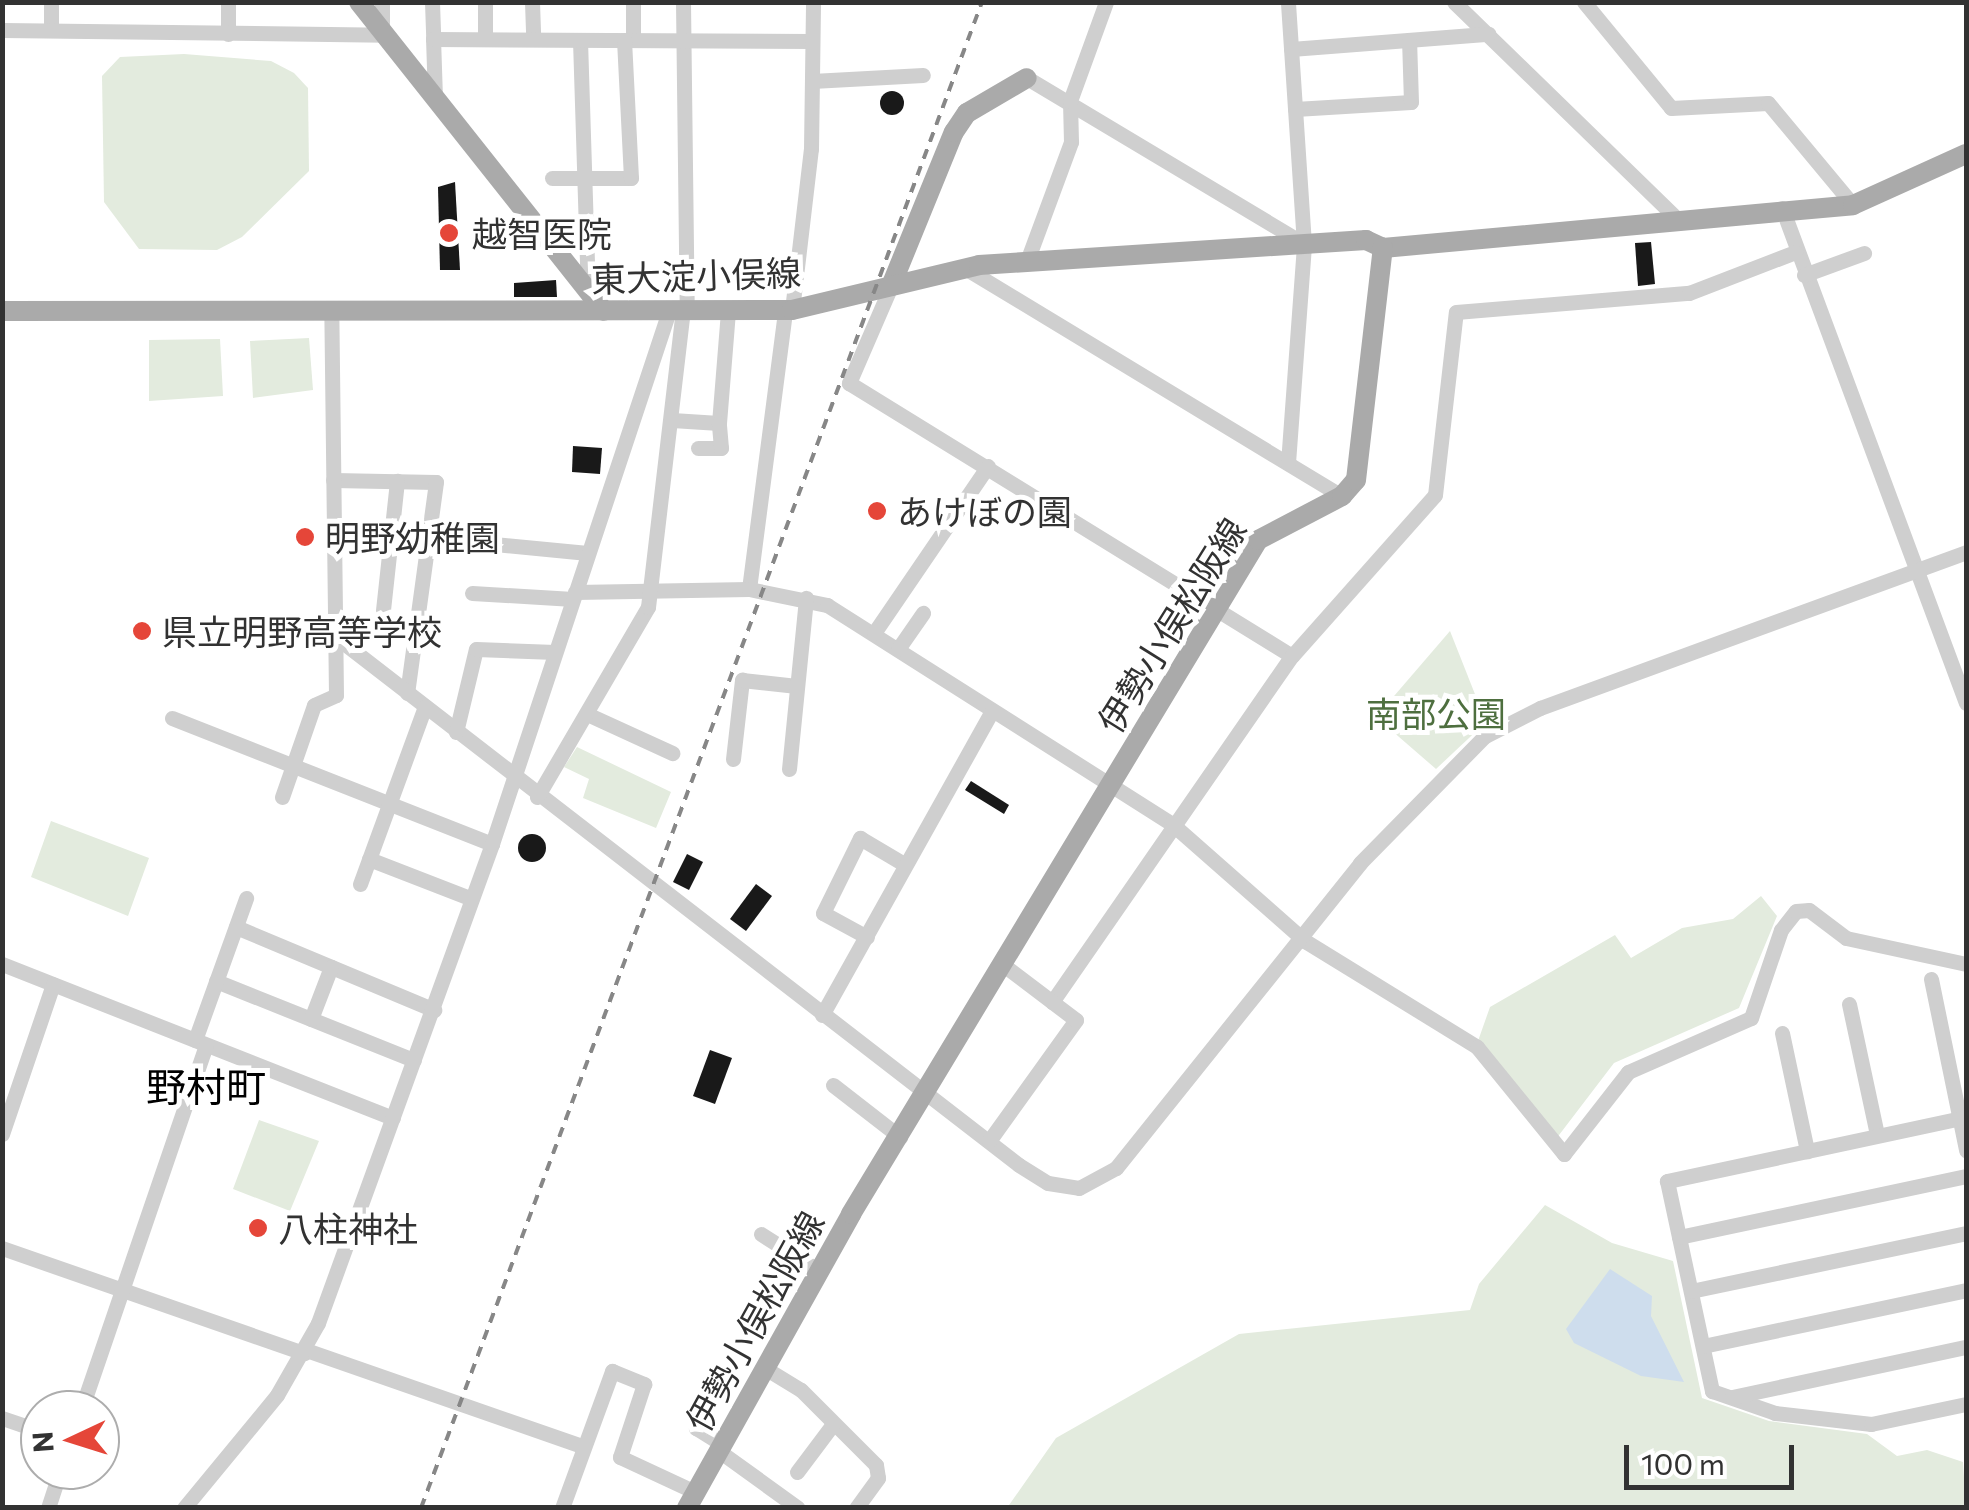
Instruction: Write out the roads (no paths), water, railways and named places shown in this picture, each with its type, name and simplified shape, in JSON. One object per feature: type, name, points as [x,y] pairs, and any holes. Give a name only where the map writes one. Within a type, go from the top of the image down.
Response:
[{"type":"main road","points":[[359,2],[604,311]]},
{"type":"main road","points":[[890,286],[954,132],[967,112],[1027,78]]},
{"type":"main road","points":[[1342,496],[1360,468],[1384,248],[1676,217],[1852,205],[1966,154]]},
{"type":"main road","name":"東大淀小俣線","points":[[2,311],[788,310],[965,268],[1026,261],[1366,240],[1384,248]]},
{"type":"main road","name":"伊勢小俣松阪線","points":[[691,1500],[763,1367],[1000,963],[1218,606],[1272,526],[1342,496]]},
{"type":"street","points":[[51,2],[52,30]]},
{"type":"street","points":[[228,2],[228,34]]},
{"type":"street","points":[[2,30],[384,34],[382,2]]},
{"type":"street","points":[[432,2],[435,98]]},
{"type":"street","points":[[484,2],[485,39]]},
{"type":"street","points":[[532,2],[532,39]]},
{"type":"street","points":[[552,178],[631,178],[632,2]]},
{"type":"street","points":[[537,798],[651,595],[672,420],[679,311],[683,2]]},
{"type":"street","points":[[749,589],[788,310],[812,80],[813,2]]},
{"type":"street","points":[[1026,261],[1071,142],[1070,101],[1106,2]]},
{"type":"street","points":[[1288,2],[1304,244],[1288,463]]},
{"type":"street","points":[[1454,2],[1676,217]]},
{"type":"street","points":[[1584,2],[1670,108],[1768,103],[1852,205]]},
{"type":"street","points":[[1291,49],[1488,34]]},
{"type":"street","points":[[433,39],[812,41]]},
{"type":"street","points":[[580,40],[588,292]]},
{"type":"street","points":[[1295,109],[1411,102],[1409,40]]},
{"type":"street","points":[[812,80],[923,74]]},
{"type":"street","points":[[1027,78],[1304,244]]},
{"type":"street","points":[[1782,208],[1795,252],[1966,703]]},
{"type":"street","points":[[1052,1002],[1170,823],[1292,656],[1435,495],[1456,312],[1688,293],[1795,252]]},
{"type":"street","points":[[1804,275],[1864,252]]},
{"type":"street","points":[[965,268],[1342,496]]},
{"type":"street","points":[[890,286],[849,383],[1218,606],[1292,656]]},
{"type":"street","points":[[282,797],[314,705],[336,695],[331,310]]},
{"type":"street","points":[[698,448],[721,448],[728,310]]},
{"type":"street","points":[[186,1507],[305,1351],[434,1010],[588,553],[679,311]]},
{"type":"street","points":[[672,420],[720,423]]},
{"type":"street","points":[[874,633],[988,466]]},
{"type":"street","points":[[333,480],[436,482],[407,693]]},
{"type":"street","points":[[383,610],[397,481]]},
{"type":"street","points":[[484,543],[588,553]]},
{"type":"street","points":[[336,636],[537,798],[670,894],[822,1015],[989,1141],[1060,1187],[1108,1175],[1298,936],[1411,805],[1503,725],[1966,552]]},
{"type":"street","points":[[472,593],[651,595],[749,589],[806,598],[874,633],[1170,823],[1298,936],[1477,1048],[1564,1154],[1628,1072],[1751,1018],[1781,930],[1796,910],[1809,910],[1846,938],[1966,964]]},
{"type":"street","points":[[789,769],[806,598]]},
{"type":"street","points":[[898,649],[922,613]]},
{"type":"street","points":[[456,732],[476,650],[555,652]]},
{"type":"street","points":[[732,759],[742,680],[796,686]]},
{"type":"street","points":[[360,884],[424,706]]},
{"type":"street","points":[[822,1015],[992,711]]},
{"type":"street","points":[[586,714],[672,753]]},
{"type":"street","points":[[172,718],[492,844]]},
{"type":"street","points":[[867,937],[824,913],[860,838],[904,864]]},
{"type":"street","points":[[369,859],[472,900]]},
{"type":"street","points":[[88,1390],[201,1042],[216,981],[246,898]]},
{"type":"street","points":[[236,927],[434,1010]]},
{"type":"street","points":[[989,1141],[1076,1020],[1000,963]]},
{"type":"street","points":[[2,964],[393,1118]]},
{"type":"street","points":[[311,1020],[330,967]]},
{"type":"street","points":[[1931,979],[1963,1118],[1966,1150]]},
{"type":"street","points":[[216,981],[414,1060]]},
{"type":"street","points":[[2,1134],[53,984]]},
{"type":"street","points":[[1849,1004],[1877,1136]]},
{"type":"street","points":[[1782,1033],[1806,1151]]},
{"type":"street","points":[[833,1085],[900,1136]]},
{"type":"street","points":[[1963,1118],[1667,1181],[1712,1391],[1790,1416],[1871,1424],[1966,1404]]},
{"type":"street","points":[[1679,1237],[1966,1176]]},
{"type":"street","points":[[1691,1291],[1966,1233]]},
{"type":"street","points":[[761,1234],[819,1271]]},
{"type":"street","points":[[2,1248],[584,1447]]},
{"type":"street","points":[[1703,1346],[1966,1290]]},
{"type":"street","points":[[1728,1398],[1966,1347]]},
{"type":"street","points":[[763,1367],[801,1390],[876,1466],[878,1478],[856,1508]]},
{"type":"street","points":[[562,1508],[612,1372],[644,1384],[620,1457],[691,1500]]},
{"type":"street","points":[[716,1376],[696,1428],[798,1508]]},
{"type":"street","points":[[798,1472],[833,1424]]},
{"type":"water","points":[[1610,1269],[1652,1296],[1651,1316],[1684,1382],[1641,1376],[1574,1343],[1566,1329]]},
{"type":"railway","points":[[421,1508],[982,2]]},
{"type":"place","name":"越智医院","points":[[449,233]]},
{"type":"place","name":"あけぼの園","points":[[877,511]]},
{"type":"place","name":"明野幼稚園","points":[[305,537]]},
{"type":"place","name":"県立明野高等学校","points":[[142,631]]},
{"type":"place","name":"八柱神社","points":[[258,1228]]},
{"type":"district","name":"野村町","points":[[206,1086]]},
{"type":"park label","name":"南部公園","points":[[1436,713]]}]
